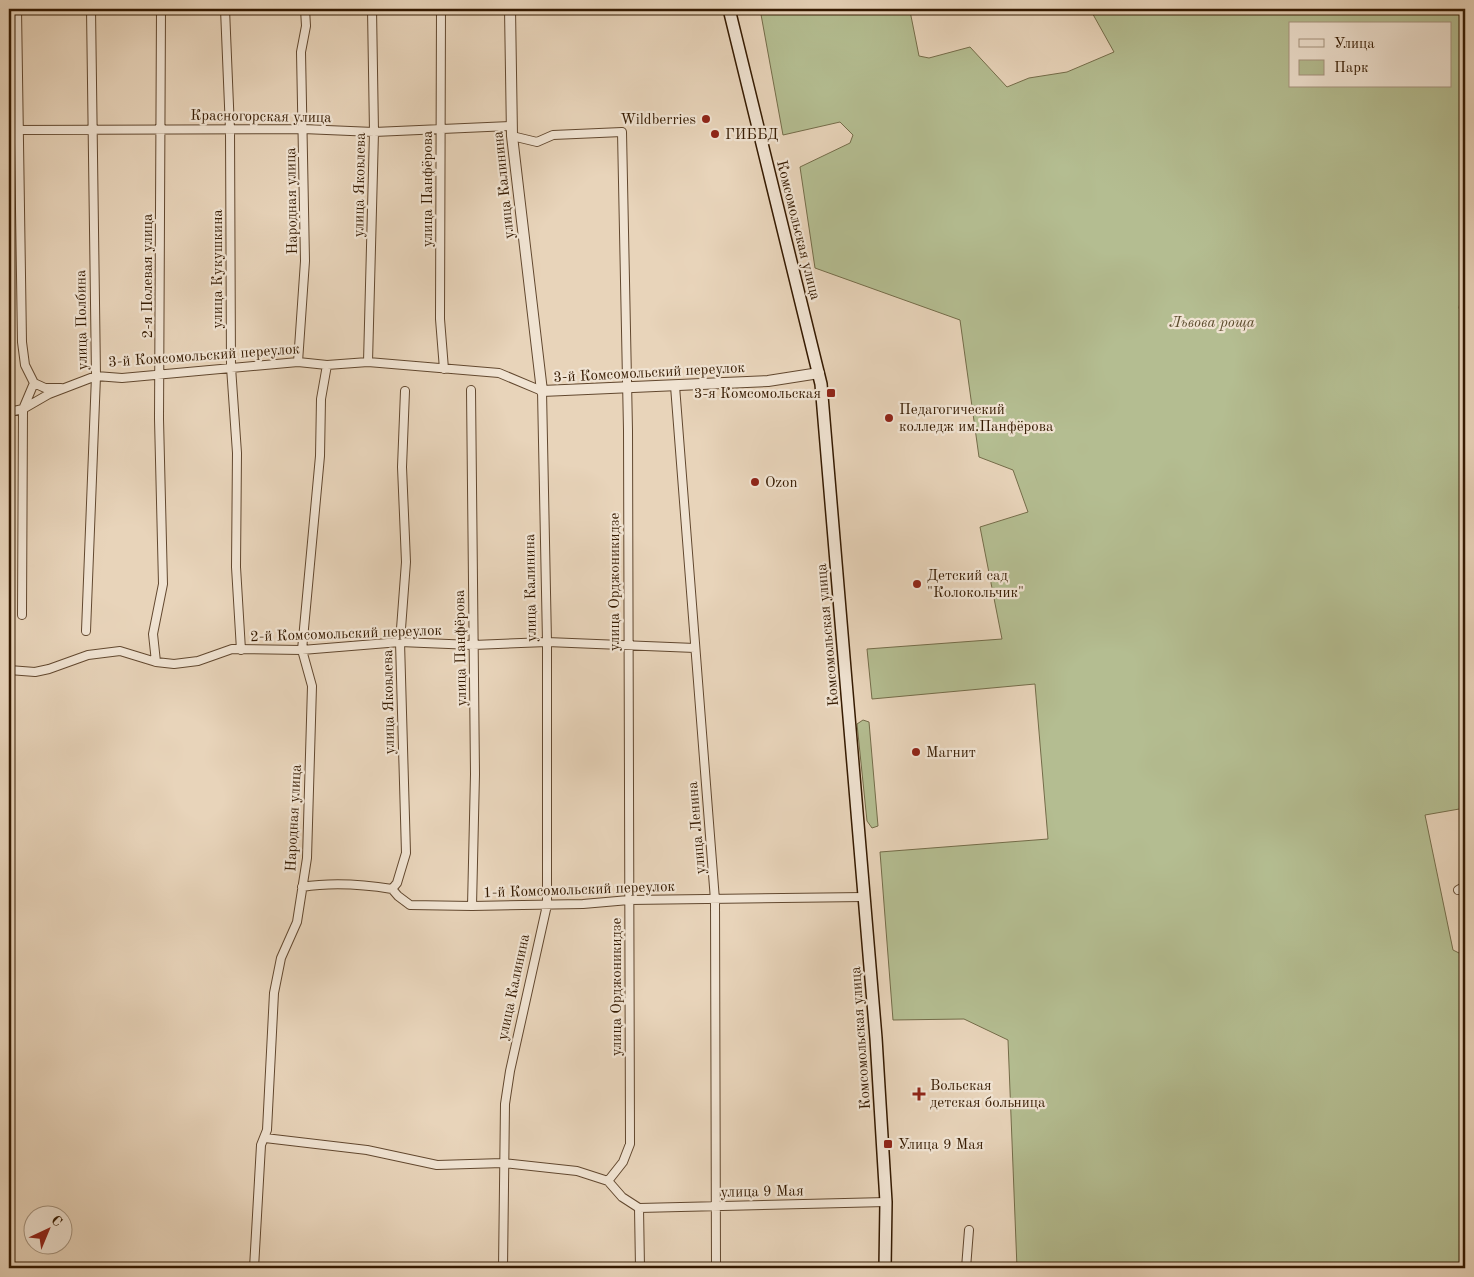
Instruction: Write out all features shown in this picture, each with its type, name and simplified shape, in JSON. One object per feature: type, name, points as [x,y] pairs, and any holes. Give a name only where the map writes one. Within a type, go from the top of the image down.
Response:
[{"type":"main road","name":"Комсомольская улица","points":[[729,9],[819,373],[864,897],[886,1202],[885,1268]]},
{"type":"street","points":[[17,9],[22,342],[25,365],[34,384],[45,388],[66,388]]},
{"type":"street","name":"улица Полбина","points":[[86,631],[96,376],[91,9]]},
{"type":"street","name":"2-я Полевая улица","points":[[156,662],[153,634],[163,584],[159,419],[161,374],[161,9]]},
{"type":"street","name":"улица Кукушкина","points":[[225,9],[230,130],[231,367],[237,453],[236,567],[241,650]]},
{"type":"street","name":"Народная улица","points":[[298,362],[306,261],[302,52],[306,26],[305,9]]},
{"type":"street","name":"улица Яковлева","points":[[368,362],[374,132],[372,9]]},
{"type":"street","name":"улица Панфёрова","points":[[440,9],[440,319],[444,369]]},
{"type":"street","name":"улица Калинина","points":[[503,1268],[505,1104],[510,1071],[547,905],[547,642],[542,391],[512,131],[510,9]]},
{"type":"street","name":"Красногорская улица","points":[[9,130],[303,129],[374,132],[441,128],[512,131]]},
{"type":"street","name":"улица Орджоникидзе","points":[[512,131],[537,142],[552,135],[622,132],[625,388],[628,430],[627,644],[630,1144],[622,1162],[608,1182]]},
{"type":"street","name":"3-й Комсомольский переулок","points":[[11,413],[96,376],[122,378],[298,362],[327,365],[368,362],[499,373],[542,391],[768,381],[819,373]]},
{"type":"street","name":"Народная улица","points":[[254,1268],[261,1145],[267,1130],[274,993],[281,958],[297,922],[307,858],[312,686],[302,650],[320,456],[321,399],[327,365]]},
{"type":"street","points":[[22,615],[23,409],[34,384]]},
{"type":"street","name":"улица Ленина","points":[[674,386],[715,900],[716,1268]]},
{"type":"street","name":"улица Панфёрова","points":[[471,390],[475,774],[472,906]]},
{"type":"street","name":"улица Яковлева","points":[[392,889],[397,883],[406,853],[400,642],[406,562],[402,467],[405,391]]},
{"type":"street","name":"2-й Комсомольский переулок","points":[[9,670],[35,672],[88,655],[120,651],[156,662],[174,664],[190,662],[232,649],[302,650],[400,642],[473,645],[547,642],[695,648]]},
{"type":"street","points":[[302,887],[327,883],[392,889]]},
{"type":"street","name":"1-й Комсомольский переулок","points":[[392,889],[410,905],[547,905],[629,900],[864,897]]},
{"type":"street","points":[[265,1138],[367,1150],[437,1165],[503,1164],[577,1171],[608,1182],[622,1196],[639,1208],[640,1268]]},
{"type":"street","name":"улица 9 Мая","points":[[639,1208],[886,1202]]},
{"type":"street","points":[[966,1268],[969,1230]]},
{"type":"green space","name":"Львова роща","points":[[760,9],[907,9],[910,11],[919,56],[929,58],[970,47],[1007,87],[1029,78],[1067,72],[1114,52],[1090,9],[1465,9],[1465,271],[1459,308],[1465,319],[1465,808],[1425,815],[1453,950],[1465,956],[1465,1268],[1017,1268],[1008,1040],[964,1019],[893,1020],[880,852],[1048,839],[1035,684],[872,699],[867,649],[1002,639],[980,527],[1028,512],[1013,470],[979,457],[960,320],[815,268],[800,167],[850,143],[853,135],[840,122],[783,135]]},
{"type":"green space","points":[[863,720],[869,722],[878,826],[872,828],[867,821],[857,724]]},
{"type":"place","name":"Wildberries","points":[[706,119]]},
{"type":"place","name":"ГИББД","points":[[715,134]]},
{"type":"place","name":"3-я Комсомольская","points":[[831,393]]},
{"type":"place","name":"Педагогический колледж им.Панфёрова","points":[[889,418]]},
{"type":"place","name":"Ozon","points":[[755,482]]},
{"type":"place","name":"Детский сад \"Колокольчик\"","points":[[917,584]]},
{"type":"place","name":"Магнит","points":[[916,752]]},
{"type":"place","name":"Вольская детская больница","points":[[919,1094]]},
{"type":"place","name":"Улица 9 Мая","points":[[888,1144]]}]
